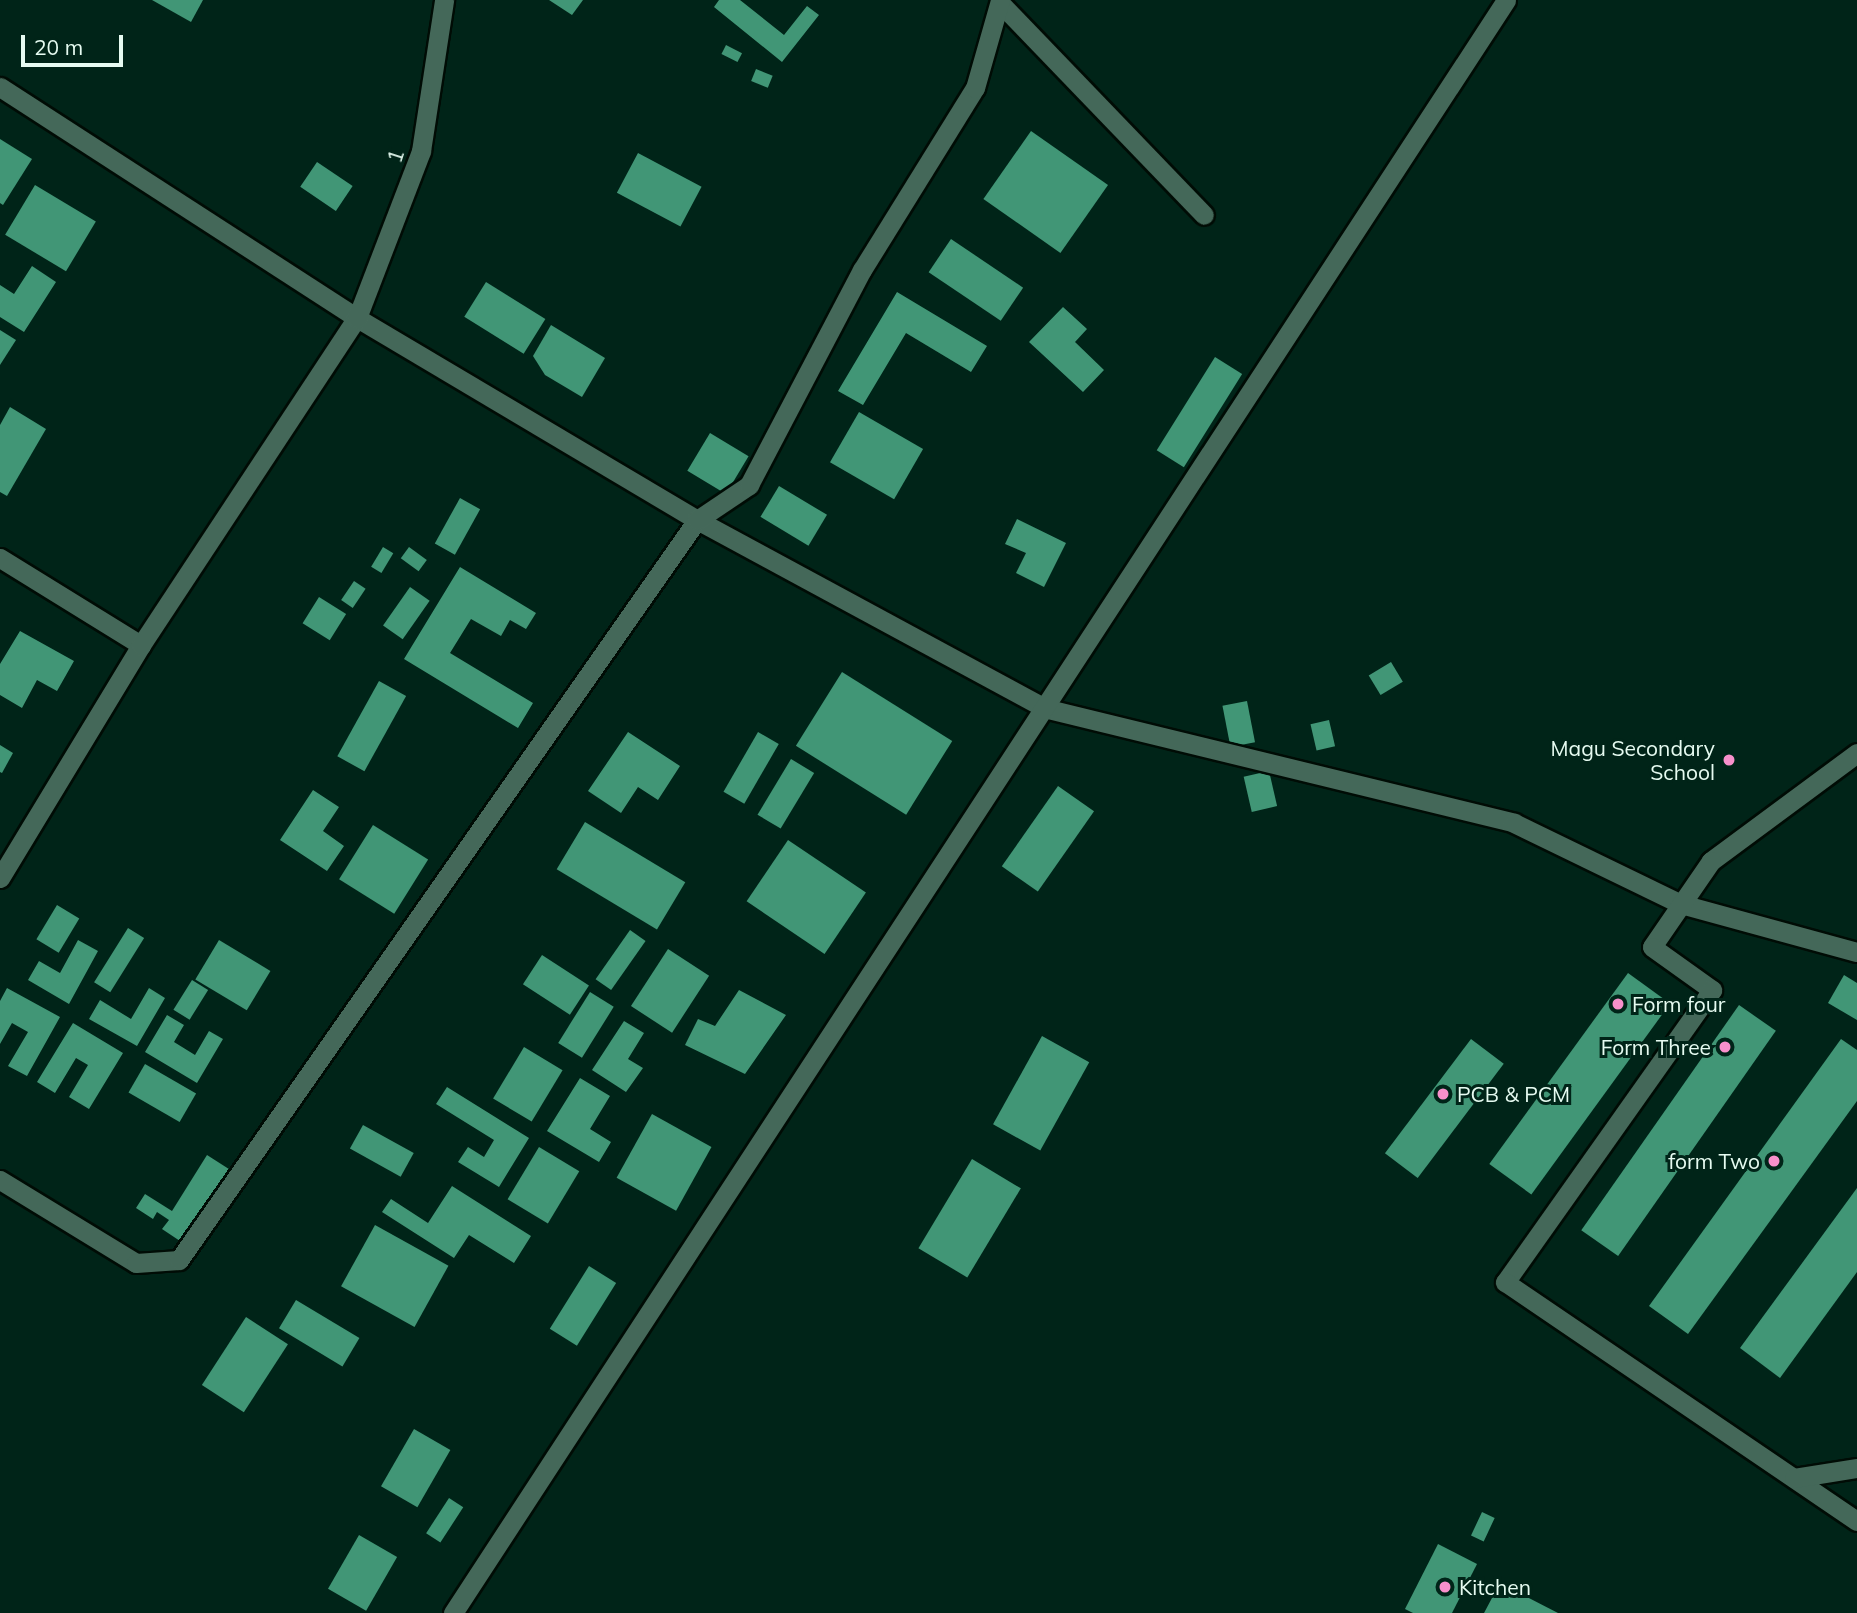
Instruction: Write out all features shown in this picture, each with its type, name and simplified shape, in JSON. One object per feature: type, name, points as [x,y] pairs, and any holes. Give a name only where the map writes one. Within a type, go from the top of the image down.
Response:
[{"type":"street","name":"1","points":[[0,878],[141,645],[357,318],[421,151],[444,0]]},
{"type":"street","points":[[453,1613],[1506,0]]},
{"type":"street","points":[[0,1180],[136,1263],[179,1260],[697,520],[749,485],[862,270],[975,88],[1001,2],[1204,215]]},
{"type":"street","points":[[0,87],[357,318],[697,520],[1044,708],[1514,823],[1681,904],[1857,952]]},
{"type":"street","points":[[0,558],[141,645]]},
{"type":"street","points":[[1857,753],[1711,861],[1652,947],[1712,990],[1505,1282],[1857,1521]]},
{"type":"street","points":[[1794,1478],[1857,1468]]},
{"type":"building","points":[[152,0],[203,0],[191,22]]},
{"type":"building","points":[[549,0],[583,0],[572,15]]},
{"type":"building","points":[[719,0],[740,0],[784,35],[807,6],[819,15],[782,62],[714,7]]},
{"type":"building","points":[[726,45],[742,53],[737,62],[721,54]]},
{"type":"building","points":[[756,69],[773,76],[768,88],[751,81]]},
{"type":"building","points":[[1031,131],[1108,185],[1060,253],[983,199]]},
{"type":"building","points":[[0,139],[32,159],[3,205],[0,203]]},
{"type":"building","points":[[638,153],[702,187],[680,227],[617,193]]},
{"type":"building","points":[[317,162],[353,186],[336,211],[300,187]]},
{"type":"building","points":[[35,185],[96,222],[66,271],[5,235]]},
{"type":"building","points":[[951,239],[1023,288],[1001,321],[929,272]]},
{"type":"building","points":[[32,266],[56,282],[24,332],[0,317],[0,285],[14,294]]},
{"type":"building","points":[[486,282],[545,319],[524,354],[464,317]]},
{"type":"building","points":[[897,292],[987,346],[971,372],[906,333],[863,405],[838,391]]},
{"type":"building","points":[[1063,307],[1087,329],[1075,342],[1104,370],[1083,392],[1029,342]]},
{"type":"building","points":[[551,325],[605,358],[582,397],[545,375],[533,356]]},
{"type":"building","points":[[0,330],[16,340],[0,365]]},
{"type":"building","points":[[1215,357],[1242,374],[1184,467],[1157,450]]},
{"type":"building","points":[[10,407],[46,429],[7,496],[0,492],[0,425]]},
{"type":"building","points":[[859,412],[923,449],[894,499],[830,462]]},
{"type":"building","points":[[710,433],[749,456],[726,494],[687,471]]},
{"type":"building","points":[[779,486],[827,515],[808,546],[760,517]]},
{"type":"building","points":[[460,498],[480,509],[455,555],[435,543]]},
{"type":"building","points":[[1017,519],[1066,543],[1044,587],[1016,573],[1026,553],[1005,544]]},
{"type":"building","points":[[383,547],[393,553],[381,573],[371,567]]},
{"type":"building","points":[[409,547],[427,560],[419,571],[401,558]]},
{"type":"building","points":[[460,567],[536,613],[526,629],[510,620],[501,636],[471,619],[450,653],[533,703],[518,728],[404,659]]},
{"type":"building","points":[[354,581],[366,589],[353,608],[341,600]]},
{"type":"building","points":[[410,587],[430,601],[403,639],[383,626]]},
{"type":"building","points":[[319,597],[346,614],[330,640],[303,623]]},
{"type":"building","points":[[20,631],[74,661],[57,691],[37,680],[22,708],[0,695],[0,664]]},
{"type":"building","points":[[1391,662],[1403,682],[1381,695],[1369,675]]},
{"type":"building","points":[[842,672],[952,741],[906,815],[796,746]]},
{"type":"building","points":[[379,681],[406,696],[364,771],[337,756]]},
{"type":"building","points":[[1247,701],[1255,742],[1230,747],[1222,706]]},
{"type":"building","points":[[1329,720],[1335,746],[1317,751],[1310,724]]},
{"type":"building","points":[[628,732],[680,766],[658,800],[638,787],[621,813],[588,791]]},
{"type":"building","points":[[758,732],[779,744],[744,804],[724,792]]},
{"type":"building","points":[[0,745],[13,753],[2,773],[0,772]]},
{"type":"building","points":[[791,759],[814,773],[781,829],[758,815]]},
{"type":"building","points":[[1269,771],[1277,806],[1252,812],[1244,777]]},
{"type":"building","points":[[1058,786],[1094,811],[1038,892],[1002,866]]},
{"type":"building","points":[[313,790],[339,807],[323,831],[344,846],[327,871],[280,840]]},
{"type":"building","points":[[585,822],[685,882],[657,929],[557,869]]},
{"type":"building","points":[[373,825],[428,859],[394,914],[339,879]]},
{"type":"building","points":[[788,840],[866,893],[825,954],[747,901]]},
{"type":"building","points":[[57,905],[79,918],[59,953],[36,939]]},
{"type":"building","points":[[128,928],[144,938],[110,992],[94,982]]},
{"type":"building","points":[[630,930],[646,941],[611,990],[596,979]]},
{"type":"building","points":[[78,940],[98,951],[69,1004],[28,980],[39,961],[60,973]]},
{"type":"building","points":[[219,940],[270,971],[247,1010],[195,979]]},
{"type":"building","points":[[668,949],[709,976],[672,1033],[631,1006]]},
{"type":"building","points":[[542,955],[589,985],[570,1015],[523,984]]},
{"type":"building","points":[[1628,973],[1670,1004],[1531,1194],[1489,1164]]},
{"type":"building","points":[[1844,975],[1857,983],[1857,1020],[1828,1003]]},
{"type":"building","points":[[192,980],[208,990],[190,1020],[173,1010]]},
{"type":"building","points":[[7,988],[60,1017],[27,1076],[8,1066],[28,1032],[12,1023],[0,1044],[0,1001]]},
{"type":"building","points":[[149,988],[165,998],[137,1046],[89,1019],[100,1000],[131,1019]]},
{"type":"building","points":[[739,990],[786,1015],[745,1074],[685,1045],[698,1019],[715,1026]]},
{"type":"building","points":[[590,992],[614,1007],[582,1058],[558,1043]]},
{"type":"building","points":[[1739,1005],[1776,1031],[1618,1256],[1581,1230]]},
{"type":"building","points":[[167,1015],[184,1025],[174,1042],[195,1055],[209,1031],[223,1039],[197,1083],[145,1052]]},
{"type":"building","points":[[624,1021],[644,1033],[628,1059],[643,1068],[626,1092],[592,1070]]},
{"type":"building","points":[[73,1023],[123,1053],[89,1109],[69,1097],[88,1065],[76,1058],[55,1093],[37,1082]]},
{"type":"building","points":[[1042,1036],[1089,1062],[1040,1151],[993,1124]]},
{"type":"building","points":[[1471,1039],[1504,1064],[1418,1178],[1385,1153]]},
{"type":"building","points":[[1841,1039],[1857,1050],[1857,1101],[1688,1334],[1649,1306]]},
{"type":"building","points":[[524,1047],[563,1070],[532,1122],[493,1098]]},
{"type":"building","points":[[145,1064],[196,1094],[180,1122],[128,1093]]},
{"type":"building","points":[[580,1078],[610,1096],[590,1129],[611,1142],[599,1162],[547,1131]]},
{"type":"building","points":[[447,1087],[529,1138],[499,1187],[458,1162],[468,1147],[484,1157],[494,1140],[436,1104]]},
{"type":"building","points":[[652,1114],[711,1147],[676,1211],[617,1178]]},
{"type":"building","points":[[363,1125],[414,1153],[401,1177],[350,1149]]},
{"type":"building","points":[[539,1147],[579,1171],[548,1223],[508,1199]]},
{"type":"building","points":[[207,1155],[232,1171],[186,1245],[162,1229],[169,1220],[157,1212],[153,1219],[136,1208],[145,1194],[172,1211]]},
{"type":"building","points":[[972,1159],[1021,1188],[967,1278],[918,1248]]},
{"type":"building","points":[[452,1186],[531,1236],[514,1263],[469,1235],[454,1258],[382,1212],[391,1199],[428,1223]]},
{"type":"building","points":[[1857,1188],[1857,1272],[1780,1378],[1740,1348]]},
{"type":"building","points":[[375,1225],[448,1266],[415,1327],[341,1286]]},
{"type":"building","points":[[589,1266],[616,1283],[577,1346],[550,1329]]},
{"type":"building","points":[[296,1300],[359,1338],[342,1366],[279,1328]]},
{"type":"building","points":[[246,1317],[288,1344],[244,1412],[202,1385]]},
{"type":"building","points":[[414,1429],[450,1450],[417,1507],[381,1486]]},
{"type":"building","points":[[449,1498],[463,1507],[440,1542],[426,1533]]},
{"type":"building","points":[[1482,1512],[1495,1518],[1484,1541],[1471,1536]]},
{"type":"building","points":[[359,1535],[397,1557],[366,1611],[328,1589]]},
{"type":"building","points":[[1438,1544],[1477,1564],[1452,1613],[1413,1613],[1405,1609]]},
{"type":"building","points":[[1500,1583],[1558,1613],[1484,1613]]},
{"type":"place","name":"Magu Secondary School","points":[[1729,760]]},
{"type":"place","name":"Form four","points":[[1618,1004]]},
{"type":"place","name":"Form Three","points":[[1725,1047]]},
{"type":"place","name":"PCB & PCM","points":[[1443,1094]]},
{"type":"place","name":"form Two","points":[[1774,1161]]},
{"type":"place","name":"Kitchen","points":[[1445,1587]]}]
